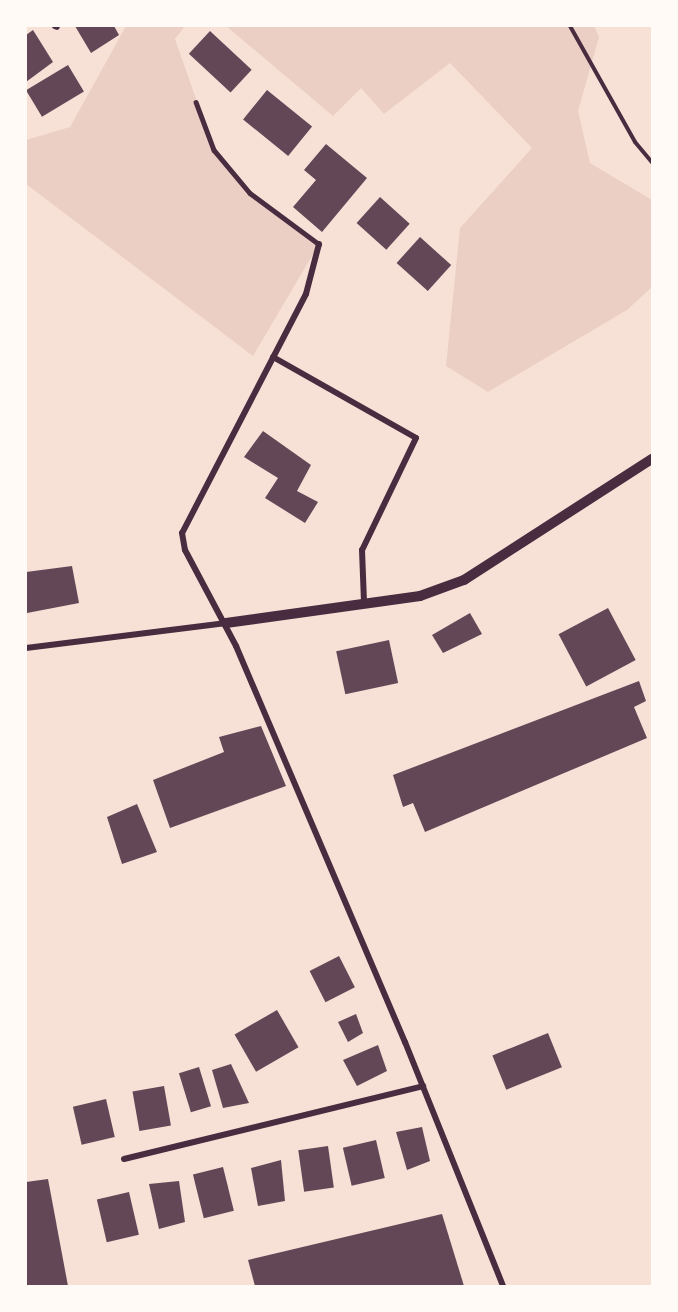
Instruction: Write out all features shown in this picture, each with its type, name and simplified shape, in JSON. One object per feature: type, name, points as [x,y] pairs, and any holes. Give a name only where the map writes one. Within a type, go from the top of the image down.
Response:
[{"type":"street","points":[[319,244],[306,294],[182,533],[185,550],[226,623],[423,1086],[503,1287]]},
{"type":"street","points":[[273,357],[416,438],[362,550],[364,603]]},
{"type":"street","points":[[26,648],[420,596],[464,580],[652,459]]},
{"type":"street","points":[[124,1159],[423,1086]]},
{"type":"lane","points":[[196,102],[214,150],[243,184],[319,244]]},
{"type":"path","points":[[570,26],[635,142],[652,162]]},
{"type":"shaded area","points":[[126,26],[185,26],[175,39],[214,150],[250,193],[319,244],[253,356],[26,184],[26,140],[70,127]]},
{"type":"shaded area","points":[[226,26],[594,26],[599,37],[578,111],[590,163],[652,200],[652,287],[627,310],[488,392],[446,366],[460,228],[532,148],[450,63],[384,114],[361,88],[333,116]]},
{"type":"building","points":[[75,26],[114,26],[119,35],[91,53]]},
{"type":"building","points":[[33,30],[53,62],[26,82],[26,35]]},
{"type":"building","points":[[210,31],[252,70],[231,93],[189,54]]},
{"type":"building","points":[[68,65],[84,92],[42,117],[26,90]]},
{"type":"building","points":[[267,90],[312,127],[288,156],[243,120]]},
{"type":"building","points":[[326,144],[367,178],[322,232],[293,207],[316,180],[304,170]]},
{"type":"building","points":[[380,197],[410,224],[386,250],[357,223]]},
{"type":"building","points":[[420,237],[451,265],[428,291],[397,263]]},
{"type":"building","points":[[263,431],[311,465],[297,491],[318,502],[305,523],[265,498],[278,478],[244,457]]},
{"type":"building","points":[[72,566],[79,603],[27,613],[26,572]]},
{"type":"building","points":[[608,608],[636,660],[586,686],[559,634]]},
{"type":"building","points":[[470,613],[482,634],[443,653],[432,635]]},
{"type":"building","points":[[389,640],[398,683],[345,694],[336,651]]},
{"type":"building","points":[[639,681],[646,701],[634,707],[647,738],[425,832],[413,803],[403,807],[393,775]]},
{"type":"building","points":[[261,726],[286,786],[170,828],[153,780],[224,752],[219,737]]},
{"type":"building","points":[[137,804],[157,852],[122,864],[107,817]]},
{"type":"building","points":[[339,956],[355,987],[325,1002],[310,971]]},
{"type":"building","points":[[277,1010],[298,1047],[256,1072],[235,1034]]},
{"type":"building","points":[[356,1014],[363,1033],[348,1042],[338,1022]]},
{"type":"building","points":[[548,1033],[562,1067],[506,1090],[492,1055]]},
{"type":"building","points":[[378,1045],[387,1071],[357,1086],[343,1060]]},
{"type":"building","points":[[231,1064],[249,1103],[223,1108],[212,1070]]},
{"type":"building","points":[[199,1067],[211,1106],[191,1112],[179,1073]]},
{"type":"building","points":[[164,1086],[171,1125],[139,1131],[132,1092]]},
{"type":"building","points":[[106,1099],[115,1137],[82,1145],[73,1107]]},
{"type":"building","points":[[422,1127],[430,1161],[407,1170],[396,1132]]},
{"type":"building","points":[[376,1140],[385,1178],[352,1186],[343,1148]]},
{"type":"building","points":[[328,1146],[334,1188],[304,1192],[298,1150]]},
{"type":"building","points":[[281,1160],[285,1201],[258,1206],[251,1168]]},
{"type":"building","points":[[223,1167],[234,1211],[204,1218],[193,1174]]},
{"type":"building","points":[[48,1179],[68,1286],[26,1286],[26,1182]]},
{"type":"building","points":[[179,1181],[185,1222],[159,1229],[149,1184]]},
{"type":"building","points":[[129,1192],[139,1235],[107,1242],[97,1199]]},
{"type":"building","points":[[442,1214],[464,1286],[255,1286],[248,1260]]}]
